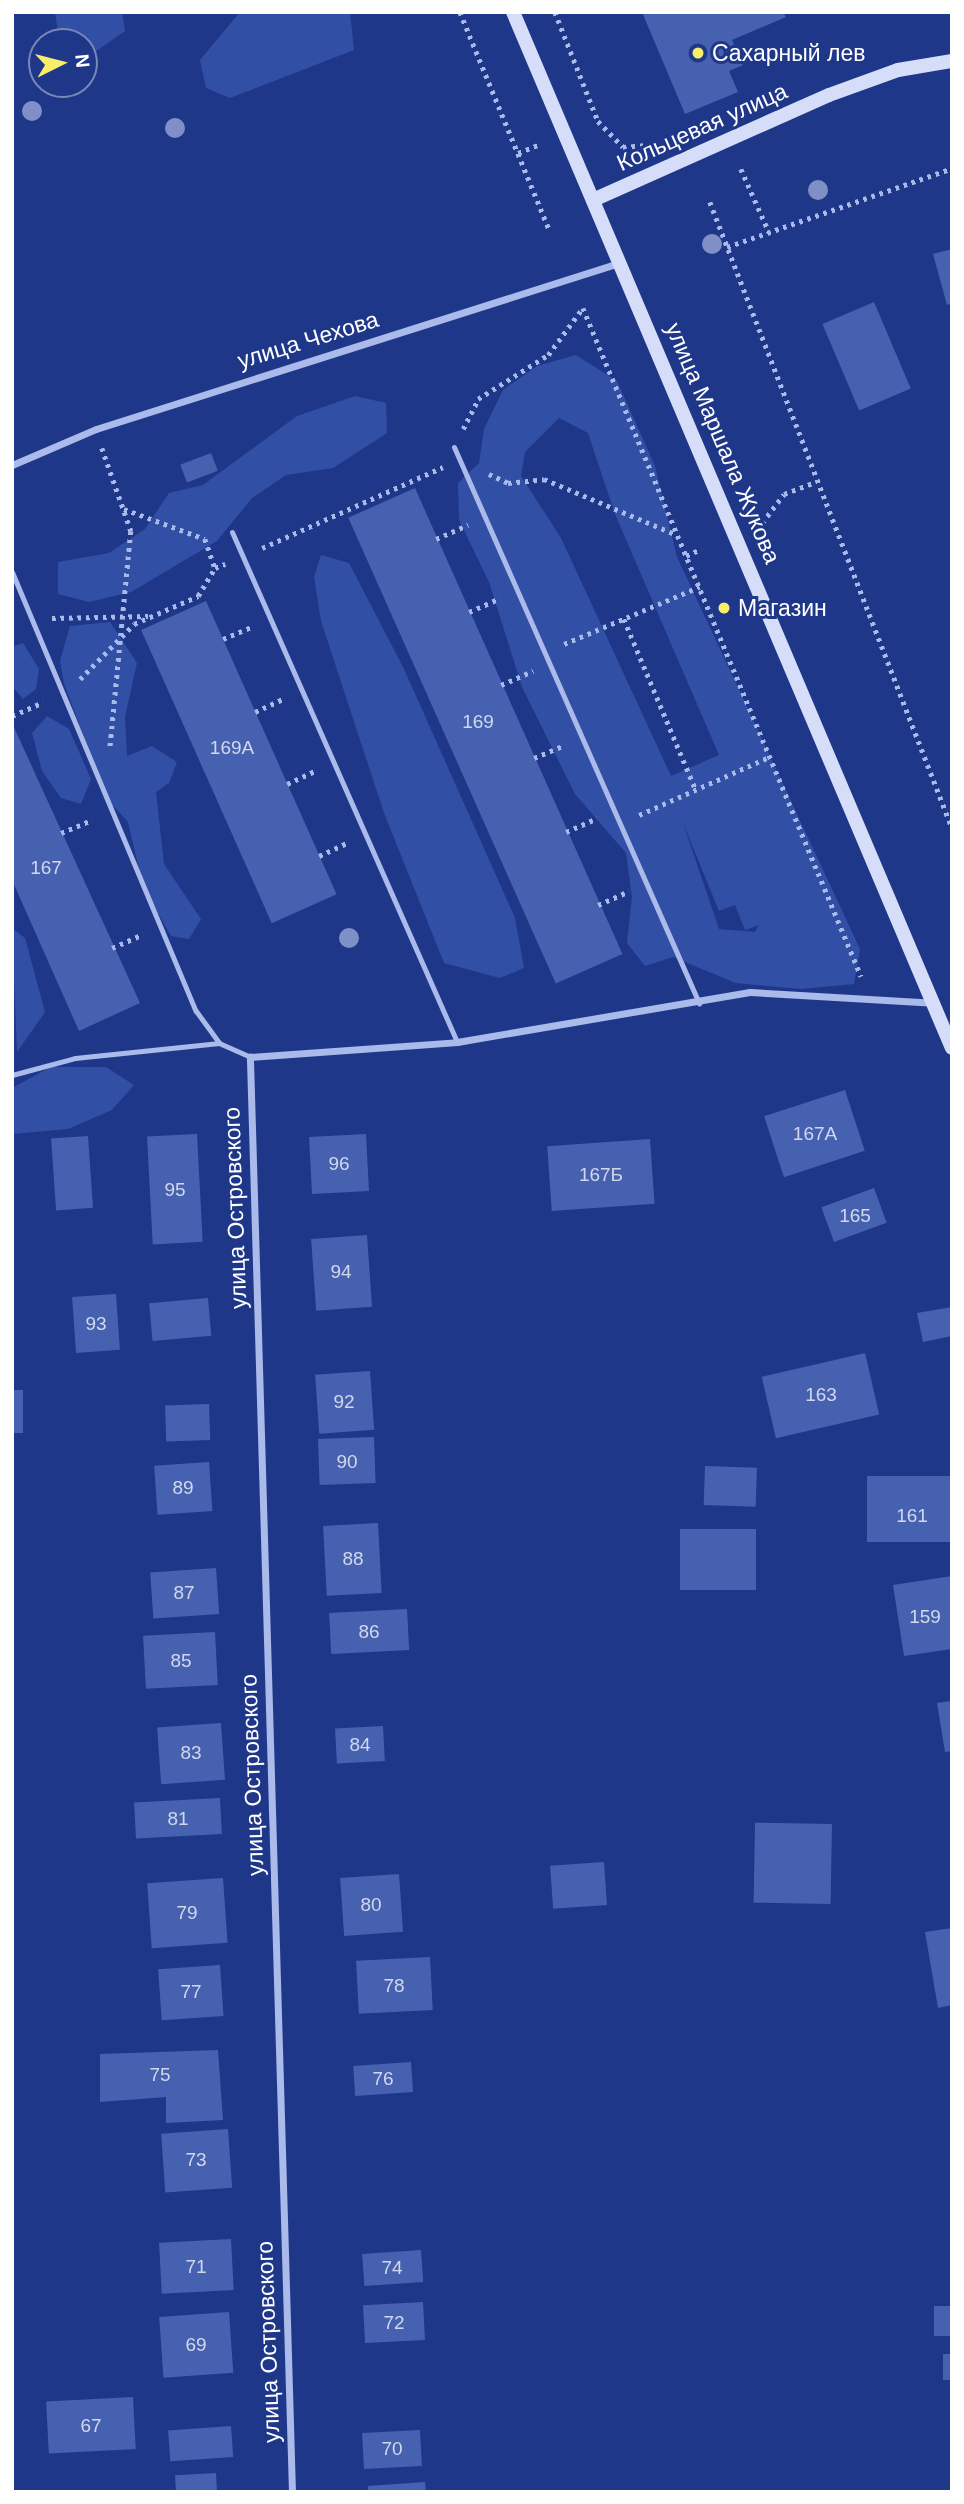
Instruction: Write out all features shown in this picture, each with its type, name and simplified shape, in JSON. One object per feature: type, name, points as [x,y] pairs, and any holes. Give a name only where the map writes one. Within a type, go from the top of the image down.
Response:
[{"type":"main road","name":"улица Маршала Жукова","points":[[513,12],[952,1048]]},
{"type":"main road","name":"Кольцевая улица","points":[[593,200],[829,95],[898,71],[952,61]]},
{"type":"street","name":"улица Чехова","points":[[12,465],[96,429],[620,262]]},
{"type":"street","points":[[250,1057],[457,1042],[699,1003],[750,992],[933,1003]]},
{"type":"street","name":"улица Островского","points":[[250,1057],[292,2492]]},
{"type":"lane","points":[[454,447],[699,1003]]},
{"type":"lane","points":[[232,532],[457,1042]]},
{"type":"lane","points":[[12,572],[196,1011],[219,1043],[250,1057]]},
{"type":"lane","points":[[12,1076],[75,1058],[219,1043]]},
{"type":"path","points":[[460,12],[549,229]]},
{"type":"path","points":[[555,12],[598,121],[623,147],[657,145]]},
{"type":"path","points":[[519,153],[538,145]]},
{"type":"path","points":[[727,247],[952,168]]},
{"type":"path","points":[[741,169],[769,232]]},
{"type":"path","points":[[710,202],[952,828]]},
{"type":"path","points":[[454,447],[478,399],[548,355],[583,308],[871,1000]]},
{"type":"path","points":[[96,429],[131,531],[106,797]]},
{"type":"path","points":[[459,460],[508,483],[544,479],[602,498],[677,535]]},
{"type":"path","points":[[762,523],[784,494],[816,482]]},
{"type":"path","points":[[124,509],[205,540],[215,568]]},
{"type":"path","points":[[436,539],[485,517]]},
{"type":"path","points":[[686,556],[701,550]]},
{"type":"path","points":[[544,652],[699,587]]},
{"type":"path","points":[[469,612],[517,591]]},
{"type":"path","points":[[31,617],[153,616]]},
{"type":"path","points":[[223,639],[271,618]]},
{"type":"path","points":[[624,619],[696,790]]},
{"type":"path","points":[[501,685],[550,664]]},
{"type":"path","points":[[255,712],[302,691]]},
{"type":"path","points":[[12,716],[62,694]]},
{"type":"path","points":[[534,758],[582,737]]},
{"type":"path","points":[[620,823],[769,757]]},
{"type":"path","points":[[287,784],[334,762]]},
{"type":"path","points":[[566,832],[614,810]]},
{"type":"path","points":[[61,834],[111,811]]},
{"type":"path","points":[[319,856],[366,835]]},
{"type":"path","points":[[598,905],[646,884]]},
{"type":"path","points":[[112,948],[160,927]]},
{"type":"shaded area","points":[[55,12],[122,12],[125,31],[98,50],[98,28],[57,28]]},
{"type":"shaded area","points":[[240,12],[350,12],[354,50],[230,98],[206,88],[200,60]]},
{"type":"shaded area","points":[[576,355],[617,381],[655,466],[677,557],[860,949],[854,984],[800,989],[736,983],[673,957],[645,966],[627,943],[632,897],[626,853],[575,794],[522,687],[489,582],[459,520],[458,483],[479,463],[484,429],[503,390],[537,366]],"holes":[[[559,418],[588,433],[615,514],[719,755],[671,776],[561,538],[521,476],[525,452]],[[683,823],[719,911],[735,905],[745,930],[759,925],[755,932],[719,929]]]},
{"type":"shaded area","points":[[355,396],[386,403],[387,433],[333,468],[286,475],[252,498],[217,541],[131,592],[89,602],[58,594],[58,562],[109,553],[145,529],[169,493],[203,485],[297,416]]},
{"type":"shaded area","points":[[321,555],[349,563],[404,669],[515,918],[524,968],[500,978],[444,963],[384,813],[321,621],[314,577]]},
{"type":"shaded area","points":[[110,622],[137,663],[125,717],[127,756],[152,746],[177,762],[169,783],[156,792],[164,864],[201,919],[189,939],[171,936],[143,886],[128,822],[108,800],[64,684],[60,661],[70,626]]},
{"type":"shaded area","points":[[23,643],[39,669],[36,689],[23,699],[12,686],[12,647]]},
{"type":"shaded area","points":[[47,716],[69,729],[91,779],[81,804],[61,798],[42,771],[32,733]]},
{"type":"shaded area","points":[[12,928],[25,938],[45,1012],[17,1052]]},
{"type":"shaded area","points":[[51,1067],[106,1067],[134,1085],[112,1110],[68,1129],[12,1134],[12,1088]]},
{"type":"building","name":"Сахарный лев","points":[[642,12],[783,12],[786,17],[732,40],[743,65],[729,71],[738,92],[685,114]]},
{"type":"building","points":[[952,249],[952,303],[947,305],[933,254]]},
{"type":"building","points":[[874,302],[911,389],[859,410],[822,324]]},
{"type":"building","points":[[211,453],[218,471],[187,483],[180,465]]},
{"type":"building","points":[[415,488],[622,954],[556,984],[348,518]]},
{"type":"building","points":[[206,601],[337,894],[272,923],[141,630]]},
{"type":"building","points":[[12,723],[140,1003],[79,1031],[12,880]]},
{"type":"building","points":[[845,1090],[865,1151],[784,1177],[764,1116]]},
{"type":"building","points":[[197,1134],[203,1242],[153,1244],[147,1137]]},
{"type":"building","points":[[366,1134],[369,1191],[312,1194],[309,1137]]},
{"type":"building","points":[[88,1136],[93,1208],[56,1210],[51,1139]]},
{"type":"building","points":[[650,1139],[655,1204],[552,1211],[547,1146]]},
{"type":"building","points":[[874,1188],[887,1223],[834,1242],[821,1207]]},
{"type":"building","points":[[367,1235],[372,1307],[316,1311],[311,1239]]},
{"type":"building","points":[[116,1294],[120,1350],[76,1353],[72,1297]]},
{"type":"building","points":[[208,1298],[211,1336],[153,1341],[149,1303]]},
{"type":"building","points":[[952,1307],[952,1336],[923,1342],[917,1313]]},
{"type":"building","points":[[865,1353],[879,1414],[776,1438],[762,1377]]},
{"type":"building","points":[[370,1371],[374,1430],[319,1434],[315,1375]]},
{"type":"building","points":[[12,1390],[23,1390],[23,1433],[12,1433]]},
{"type":"building","points":[[209,1404],[210,1440],[166,1442],[165,1406]]},
{"type":"building","points":[[374,1437],[376,1483],[320,1485],[318,1439]]},
{"type":"building","points":[[209,1462],[212,1511],[158,1515],[154,1466]]},
{"type":"building","points":[[705,1466],[757,1468],[756,1507],[704,1505]]},
{"type":"building","points":[[867,1476],[952,1476],[952,1542],[867,1542]]},
{"type":"building","points":[[378,1523],[382,1593],[327,1596],[323,1526]]},
{"type":"building","points":[[680,1529],[756,1529],[756,1590],[680,1590]]},
{"type":"building","points":[[216,1568],[219,1614],[153,1618],[150,1573]]},
{"type":"building","points":[[952,1576],[952,1649],[904,1656],[893,1585]]},
{"type":"building","points":[[407,1609],[409,1650],[331,1654],[329,1613]]},
{"type":"building","points":[[215,1632],[218,1685],[146,1689],[143,1636]]},
{"type":"building","points":[[952,1701],[952,1751],[945,1752],[937,1703]]},
{"type":"building","points":[[221,1723],[225,1780],[161,1784],[157,1727]]},
{"type":"building","points":[[383,1726],[385,1761],[337,1763],[335,1729]]},
{"type":"building","points":[[220,1798],[222,1834],[136,1838],[134,1803]]},
{"type":"building","points":[[755,1823],[832,1824],[831,1904],[754,1903]]},
{"type":"building","points":[[604,1862],[607,1905],[553,1909],[550,1866]]},
{"type":"building","points":[[399,1874],[403,1932],[344,1936],[340,1878]]},
{"type":"building","points":[[223,1878],[228,1943],[152,1948],[147,1883]]},
{"type":"building","points":[[952,1928],[952,2005],[938,2008],[925,1932]]},
{"type":"building","points":[[430,1957],[433,2010],[359,2014],[356,1961]]},
{"type":"building","points":[[220,1965],[224,2016],[162,2020],[158,1969]]},
{"type":"building","points":[[218,2050],[223,2120],[166,2123],[166,2097],[100,2102],[100,2054]]},
{"type":"building","points":[[411,2062],[413,2092],[355,2096],[353,2066]]},
{"type":"building","points":[[228,2129],[232,2188],[165,2193],[161,2134]]},
{"type":"building","points":[[231,2239],[234,2290],[162,2294],[159,2243]]},
{"type":"building","points":[[421,2250],[423,2282],[364,2286],[362,2254]]},
{"type":"building","points":[[423,2302],[425,2340],[365,2343],[363,2305]]},
{"type":"building","points":[[934,2306],[952,2306],[952,2336],[934,2336]]},
{"type":"building","points":[[229,2312],[233,2373],[163,2378],[159,2317]]},
{"type":"building","points":[[943,2354],[952,2354],[952,2380],[943,2380]]},
{"type":"building","points":[[133,2397],[136,2449],[49,2453],[46,2402]]},
{"type":"building","points":[[231,2426],[233,2457],[170,2461],[168,2430]]},
{"type":"building","points":[[420,2430],[422,2466],[364,2469],[362,2433]]},
{"type":"building","points":[[216,2473],[217,2492],[176,2492],[175,2475]]},
{"type":"building","points":[[425,2482],[426,2492],[368,2492],[368,2486]]},
{"type":"place","name":"Сахарный лев","points":[[698,53]]},
{"type":"place","name":"Магазин","points":[[724,608]]}]
